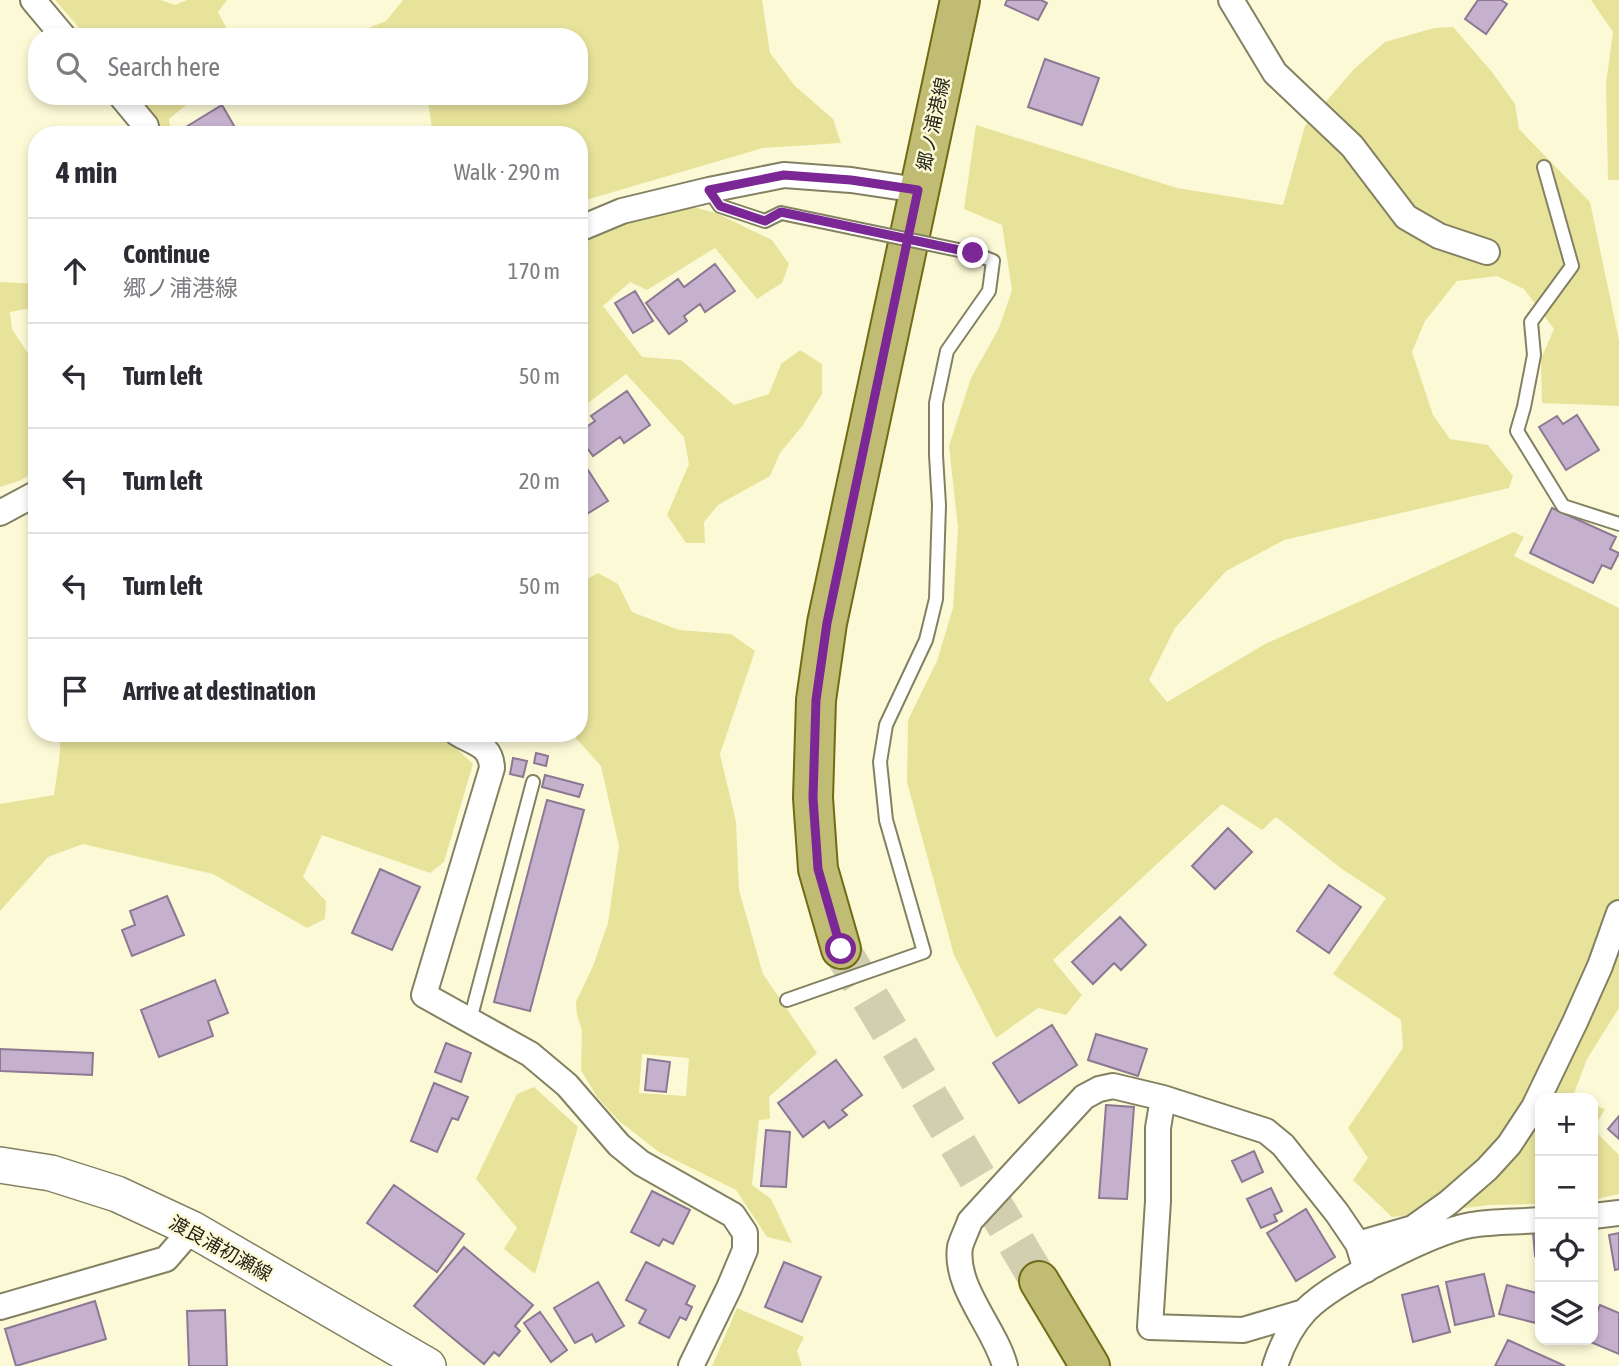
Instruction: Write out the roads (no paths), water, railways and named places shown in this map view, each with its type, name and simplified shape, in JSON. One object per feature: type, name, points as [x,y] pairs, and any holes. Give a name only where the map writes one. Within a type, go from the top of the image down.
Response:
[{"type":"main road","name":"郷ノ浦港線","points":[[841,949],[818,869],[813,798],[816,700],[827,623],[960,0]]},
{"type":"main road","name":"渡良浦初瀬線","points":[[0,1165],[51,1173],[117,1194],[192,1229],[428,1366]]},
{"type":"main road","points":[[1039,1281],[1090,1366]]},
{"type":"street","points":[[33,0],[56,28]]},
{"type":"street","points":[[1231,0],[1275,73],[1352,146],[1406,218],[1440,236],[1487,252]]},
{"type":"street","points":[[128,105],[146,126]]},
{"type":"street","points":[[588,225],[622,211],[784,175],[851,180],[918,190]]},
{"type":"street","points":[[0,513],[28,498]]},
{"type":"street","points":[[474,742],[492,756],[492,768],[424,995],[530,1054],[568,1085],[619,1145],[633,1157],[733,1215],[745,1233],[745,1250],[691,1366]]},
{"type":"street","points":[[1358,1244],[1413,1228],[1458,1194],[1509,1145],[1534,1107],[1575,1022],[1600,967],[1619,913]]},
{"type":"street","points":[[1005,1366],[999,1346],[967,1287],[960,1266],[961,1246],[970,1221],[1084,1097],[1100,1088],[1114,1086],[1163,1098],[1266,1131],[1283,1145],[1338,1213],[1358,1244],[1366,1270]]},
{"type":"street","points":[[1163,1098],[1158,1128],[1158,1201],[1150,1326],[1243,1330],[1304,1312]]},
{"type":"street","points":[[1598,1215],[1619,1213]]},
{"type":"street","points":[[1275,1366],[1304,1312],[1319,1299],[1366,1270],[1445,1232],[1472,1225],[1535,1220]]},
{"type":"street","points":[[0,1307],[166,1259],[192,1229]]},
{"type":"lane","points":[[1544,167],[1572,265],[1531,322],[1534,355],[1517,431],[1563,506],[1619,524]]},
{"type":"lane","points":[[709,190],[720,206],[765,221],[781,212],[973,253],[993,261],[989,291],[947,351],[936,403],[939,505],[936,599],[926,640],[886,725],[880,762],[886,820],[924,952],[787,1000]]},
{"type":"lane","points":[[470,1020],[533,782]]},
{"type":"tunnel","points":[[841,949],[1039,1281]]}]
